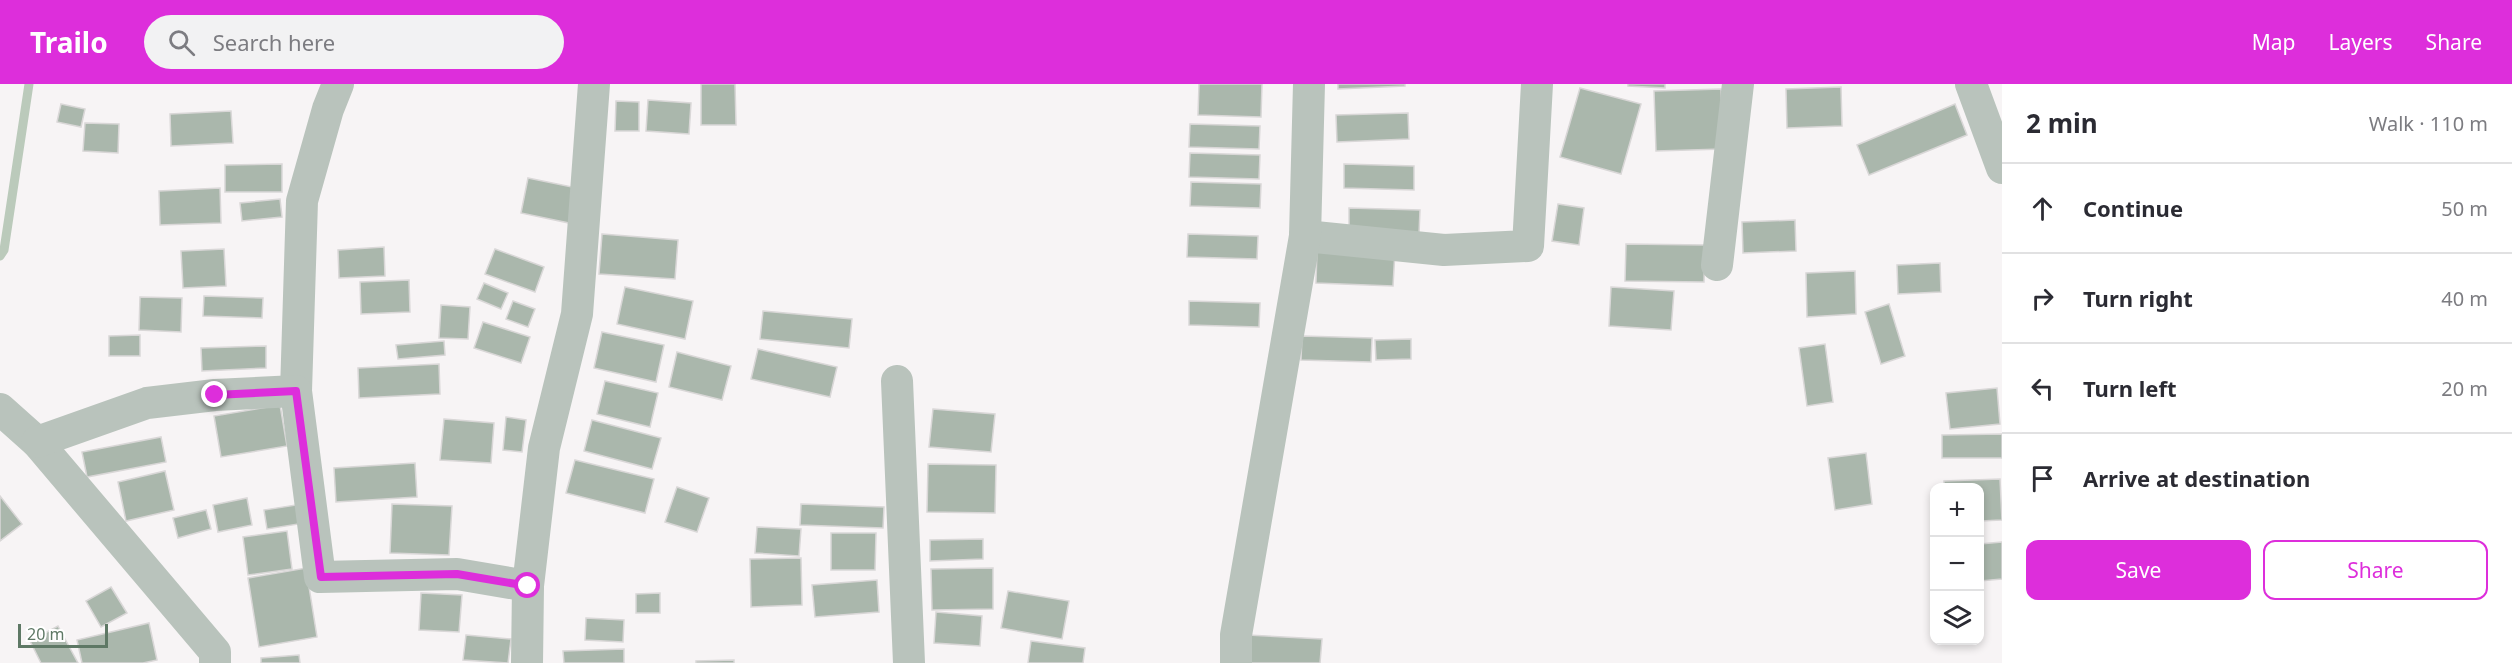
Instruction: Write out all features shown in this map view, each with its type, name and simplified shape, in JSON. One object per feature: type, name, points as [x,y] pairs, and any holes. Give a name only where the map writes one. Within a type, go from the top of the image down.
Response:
[{"type":"street","points":[[338,84],[327,109],[302,201],[296,391],[321,577],[457,574],[528,586]]},
{"type":"street","points":[[527,663],[528,586],[544,448],[577,314],[594,84]]},
{"type":"street","points":[[1236,663],[1236,635],[1305,237],[1309,84]]},
{"type":"street","points":[[1305,237],[1444,250],[1527,246],[1537,84]]},
{"type":"street","points":[[1717,265],[1738,84]]},
{"type":"street","points":[[1971,84],[2002,168]]},
{"type":"street","points":[[897,381],[909,663]]},
{"type":"street","points":[[37,442],[147,403],[215,395],[296,391]]},
{"type":"street","points":[[0,409],[37,442],[215,652],[215,663]]},
{"type":"building","points":[[701,84],[735,84],[736,125],[701,125]]},
{"type":"building","points":[[1199,84],[1262,84],[1261,117],[1198,115]]},
{"type":"building","points":[[1338,84],[1405,84],[1405,86],[1338,89]]},
{"type":"building","points":[[1628,84],[1665,84],[1665,88],[1628,86]]},
{"type":"building","points":[[1841,87],[1842,126],[1787,128],[1786,89]]},
{"type":"building","points":[[1580,88],[1641,104],[1621,174],[1560,157]]},
{"type":"building","points":[[1721,89],[1723,149],[1656,151],[1654,91]]},
{"type":"building","points":[[648,100],[691,103],[689,134],[646,131]]},
{"type":"building","points":[[616,101],[639,102],[639,131],[615,131]]},
{"type":"building","points":[[61,104],[85,109],[81,127],[57,122]]},
{"type":"building","points":[[1955,104],[1967,135],[1869,175],[1857,145]]},
{"type":"building","points":[[231,111],[233,143],[171,146],[170,114]]},
{"type":"building","points":[[1408,113],[1409,139],[1337,142],[1336,115]]},
{"type":"building","points":[[85,123],[119,124],[118,153],[83,151]]},
{"type":"building","points":[[1190,124],[1260,126],[1259,149],[1189,147]]},
{"type":"building","points":[[1190,153],[1260,155],[1259,179],[1189,177]]},
{"type":"building","points":[[282,164],[282,192],[225,192],[225,165]]},
{"type":"building","points":[[1344,164],[1414,166],[1414,190],[1344,188]]},
{"type":"building","points":[[528,178],[577,188],[569,223],[521,213]]},
{"type":"building","points":[[1191,182],[1261,184],[1260,208],[1190,206]]},
{"type":"building","points":[[220,188],[221,223],[160,225],[159,191]]},
{"type":"building","points":[[280,199],[282,217],[242,221],[240,203]]},
{"type":"building","points":[[1558,204],[1584,208],[1579,245],[1552,241]]},
{"type":"building","points":[[1349,208],[1420,210],[1419,234],[1349,232]]},
{"type":"building","points":[[1795,220],[1796,251],[1743,253],[1742,222]]},
{"type":"building","points":[[602,234],[678,240],[675,279],[599,274]]},
{"type":"building","points":[[1188,234],[1258,236],[1257,259],[1187,257]]},
{"type":"building","points":[[1626,244],[1705,245],[1704,282],[1625,281]]},
{"type":"building","points":[[384,247],[385,276],[339,278],[338,250]]},
{"type":"building","points":[[1317,248],[1395,251],[1393,286],[1316,283]]},
{"type":"building","points":[[224,249],[226,286],[183,288],[181,251]]},
{"type":"building","points":[[495,249],[544,267],[535,292],[485,274]]},
{"type":"building","points":[[1940,263],[1941,292],[1898,294],[1897,265]]},
{"type":"building","points":[[1855,271],[1856,314],[1807,317],[1806,273]]},
{"type":"building","points":[[409,280],[410,312],[361,314],[360,282]]},
{"type":"building","points":[[484,283],[508,293],[501,309],[477,299]]},
{"type":"building","points":[[625,287],[693,301],[685,339],[617,324]]},
{"type":"building","points":[[1611,287],[1674,291],[1671,330],[1609,326]]},
{"type":"building","points":[[204,296],[263,298],[262,318],[203,316]]},
{"type":"building","points":[[140,297],[182,298],[181,332],[139,330]]},
{"type":"building","points":[[513,301],[535,309],[528,327],[506,319]]},
{"type":"building","points":[[1189,301],[1260,303],[1259,327],[1189,325]]},
{"type":"building","points":[[1889,304],[1905,356],[1881,364],[1865,312]]},
{"type":"building","points":[[441,305],[470,307],[468,339],[439,338]]},
{"type":"building","points":[[763,311],[852,319],[849,348],[760,339]]},
{"type":"building","points":[[483,322],[530,337],[521,363],[474,348]]},
{"type":"building","points":[[602,332],[664,345],[656,382],[594,368]]},
{"type":"building","points":[[140,335],[140,356],[109,356],[109,336]]},
{"type":"building","points":[[1302,336],[1372,338],[1371,362],[1301,360]]},
{"type":"building","points":[[1411,339],[1411,359],[1376,360],[1375,340]]},
{"type":"building","points":[[444,341],[445,355],[398,359],[396,345]]},
{"type":"building","points":[[1825,344],[1833,402],[1807,406],[1799,348]]},
{"type":"building","points":[[266,346],[266,368],[202,371],[201,348]]},
{"type":"building","points":[[758,349],[837,367],[830,397],[751,379]]},
{"type":"building","points":[[677,352],[731,366],[722,400],[669,387]]},
{"type":"building","points":[[439,364],[440,394],[359,398],[358,368]]},
{"type":"building","points":[[605,381],[658,393],[650,427],[597,414]]},
{"type":"building","points":[[1997,388],[2000,424],[1950,429],[1946,393]]},
{"type":"building","points":[[280,405],[287,446],[221,457],[214,416]]},
{"type":"building","points":[[933,409],[995,414],[991,452],[929,447]]},
{"type":"building","points":[[506,417],[526,420],[522,452],[503,450]]},
{"type":"building","points":[[444,419],[494,423],[491,463],[440,460]]},
{"type":"building","points":[[592,420],[661,438],[652,469],[584,451]]},
{"type":"building","points":[[2002,434],[2002,458],[1942,458],[1942,435]]},
{"type":"building","points":[[161,437],[166,462],[87,477],[82,452]]},
{"type":"building","points":[[1866,453],[1872,504],[1835,510],[1828,458]]},
{"type":"building","points":[[575,460],[654,479],[645,513],[566,493]]},
{"type":"building","points":[[415,463],[417,497],[336,502],[334,468]]},
{"type":"building","points":[[928,464],[996,465],[995,513],[927,512]]},
{"type":"building","points":[[165,471],[174,510],[126,521],[118,482]]},
{"type":"building","points":[[2000,479],[2002,520],[1984,521],[1984,483],[1944,483],[1944,481]]},
{"type":"building","points":[[677,487],[709,498],[697,532],[665,522]]},
{"type":"building","points":[[0,496],[22,524],[0,541]]},
{"type":"building","points":[[247,498],[252,525],[218,532],[213,505]]},
{"type":"building","points":[[302,504],[305,523],[267,529],[264,510]]},
{"type":"building","points":[[392,504],[452,506],[449,555],[390,553]]},
{"type":"building","points":[[801,504],[884,507],[883,528],[800,525]]},
{"type":"building","points":[[206,510],[211,529],[178,538],[173,518]]},
{"type":"building","points":[[757,527],[801,529],[799,556],[755,553]]},
{"type":"building","points":[[287,531],[292,569],[248,575],[243,537]]},
{"type":"building","points":[[831,533],[876,533],[875,570],[831,570]]},
{"type":"building","points":[[983,539],[983,559],[930,561],[930,540]]},
{"type":"building","points":[[2002,542],[2002,579],[1984,581],[1984,544]]},
{"type":"building","points":[[801,558],[802,605],[751,607],[750,559]]},
{"type":"building","points":[[306,568],[317,637],[259,647],[248,578]]},
{"type":"building","points":[[993,568],[993,609],[932,610],[931,569]]},
{"type":"building","points":[[877,580],[879,612],[815,617],[812,585]]},
{"type":"building","points":[[111,587],[127,613],[101,627],[86,601]]},
{"type":"building","points":[[1008,591],[1069,601],[1062,639],[1001,628]]},
{"type":"building","points":[[421,593],[462,595],[459,632],[419,630]]},
{"type":"building","points":[[660,593],[660,613],[636,613],[636,594]]},
{"type":"building","points":[[936,612],[982,616],[980,646],[934,643]]},
{"type":"building","points":[[586,618],[624,620],[623,642],[585,640]]},
{"type":"building","points":[[149,623],[157,660],[143,663],[82,663],[77,640]]},
{"type":"building","points":[[58,626],[78,663],[41,663],[30,641]]},
{"type":"building","points":[[466,635],[511,639],[508,663],[463,660]]},
{"type":"building","points":[[1247,635],[1322,639],[1320,663],[1245,663]]},
{"type":"building","points":[[1031,641],[1085,648],[1083,663],[1028,663]]},
{"type":"building","points":[[624,649],[624,663],[564,663],[563,651]]},
{"type":"building","points":[[299,655],[300,663],[261,663],[261,658]]},
{"type":"building","points":[[734,660],[734,663],[696,663],[696,661]]},
{"type":"waterway","points":[[0,256],[4,250],[29,84]]},
{"type":"route","points":[[215,395],[296,391],[321,577],[457,574],[528,586]]}]
